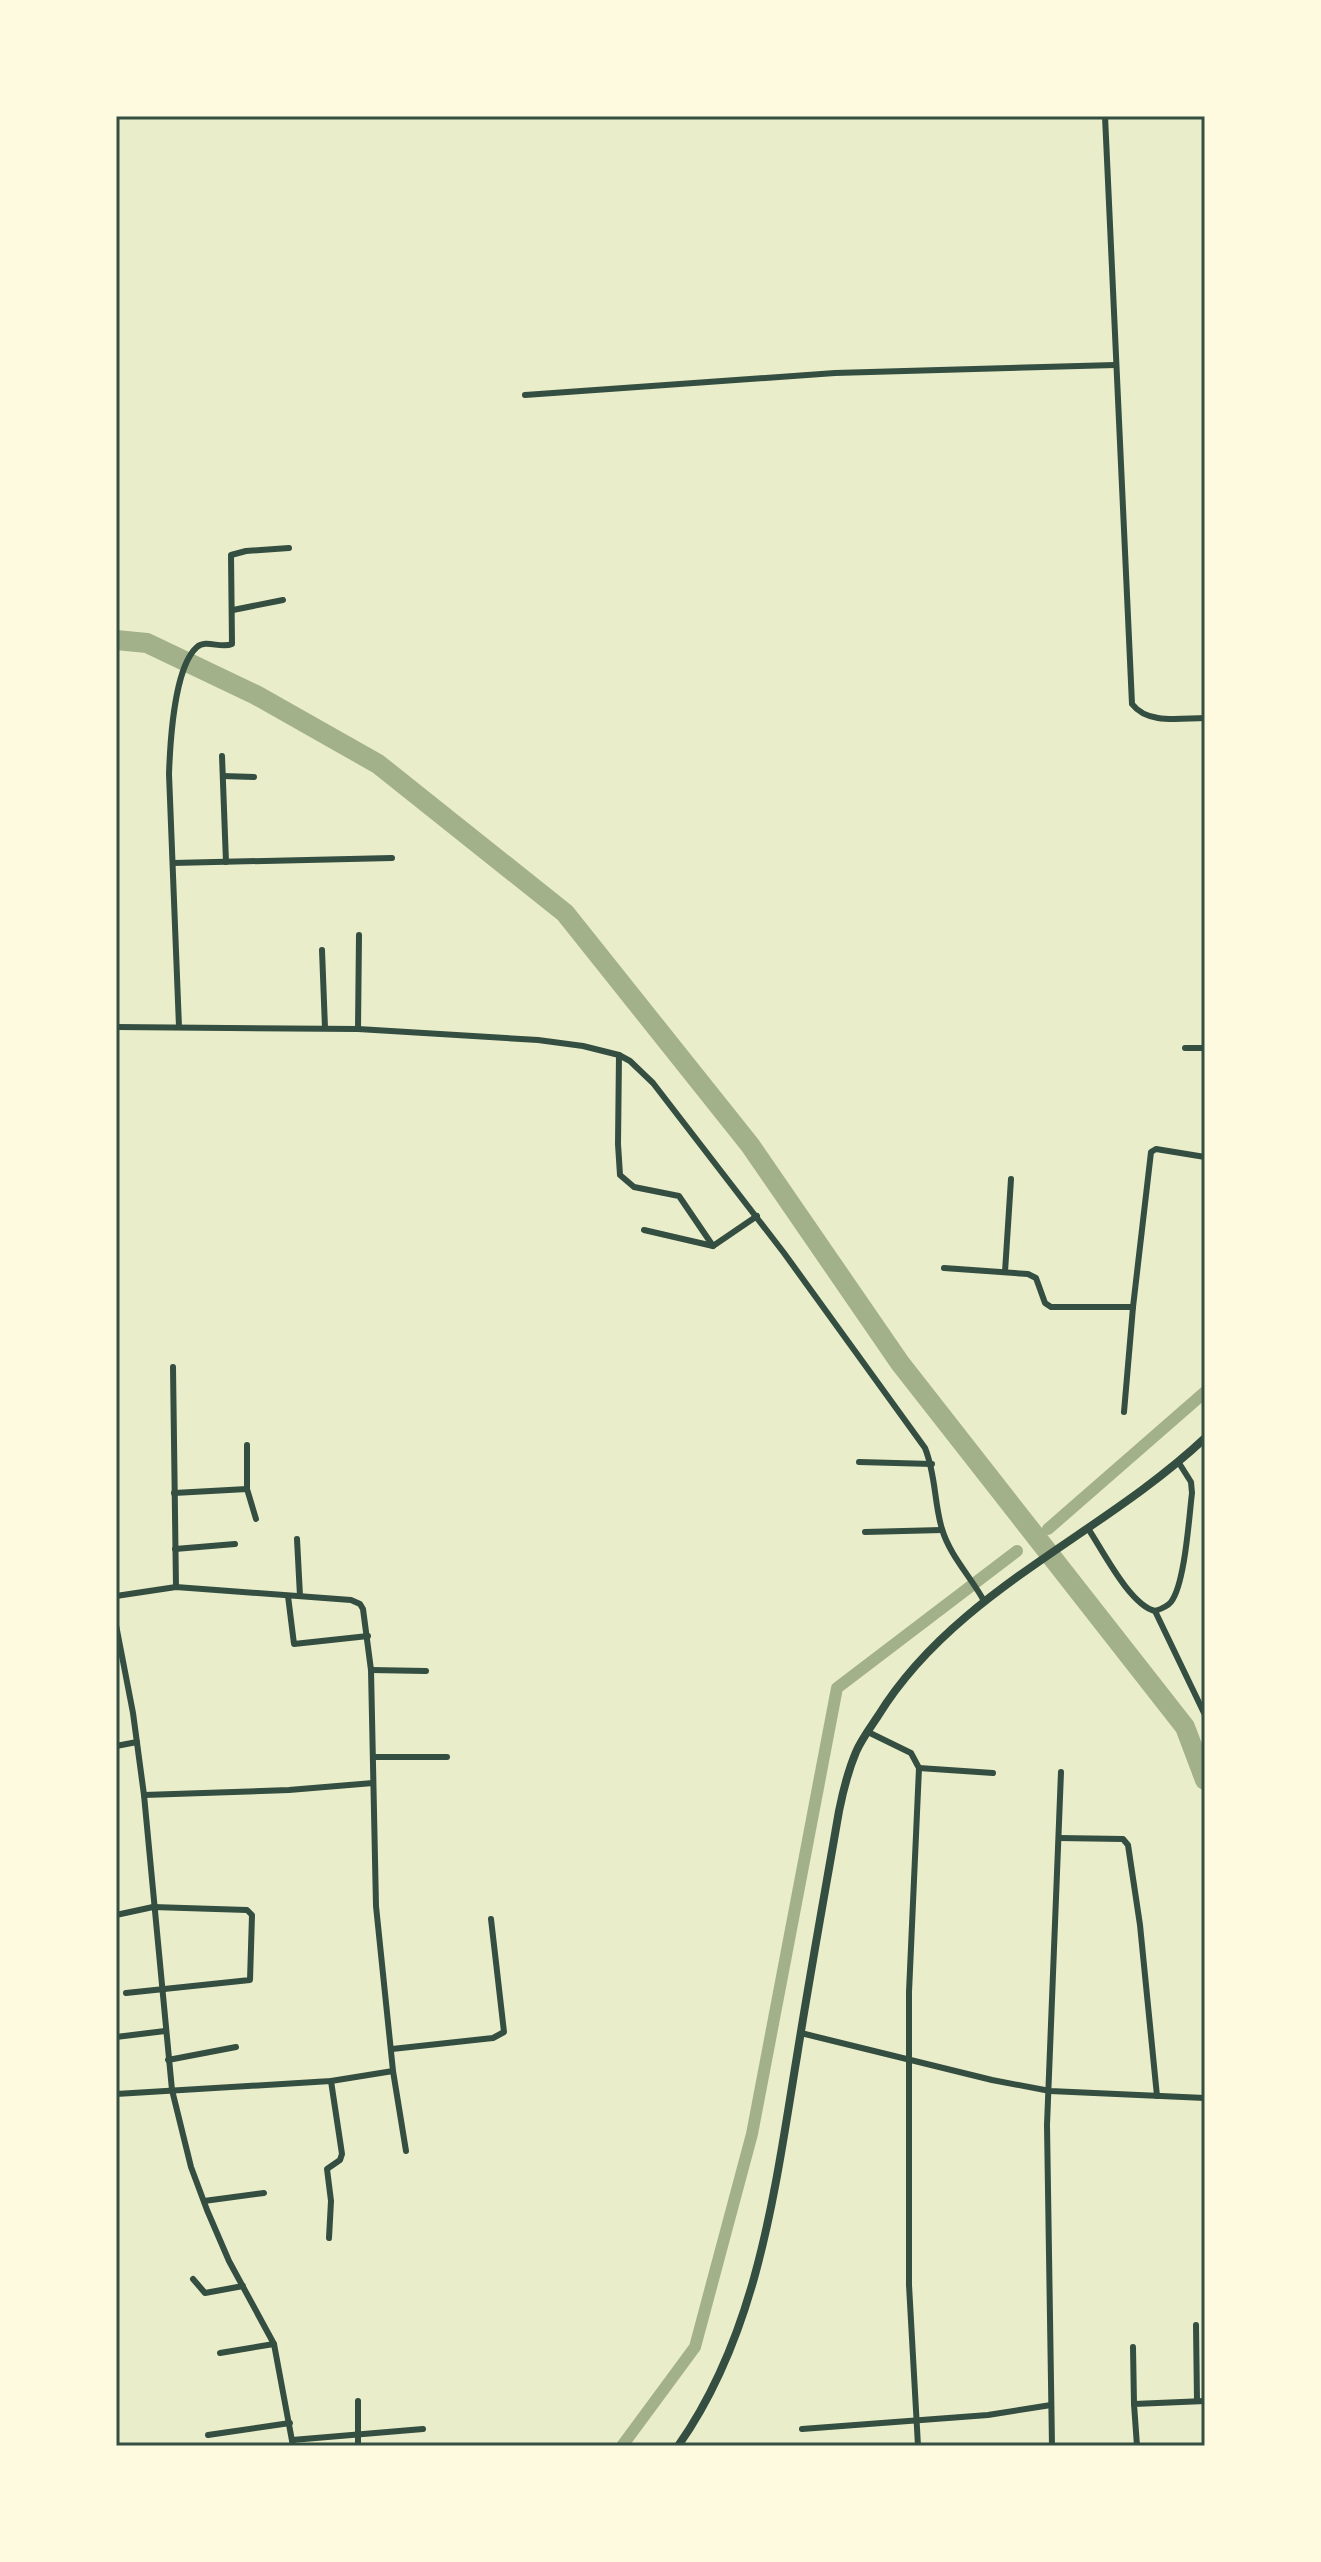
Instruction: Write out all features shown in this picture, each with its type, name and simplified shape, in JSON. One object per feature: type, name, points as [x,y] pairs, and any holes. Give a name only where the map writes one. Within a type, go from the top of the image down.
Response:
[{"type":"street","points":[[1105,116],[1132,704],[1142,715],[1151,718],[1205,718]]},
{"type":"street","points":[[525,395],[835,373],[1115,365]]},
{"type":"street","points":[[179,1027],[170,739],[175,704],[192,654],[199,645],[230,646],[233,610],[231,555],[289,548]]},
{"type":"street","points":[[233,610],[283,600]]},
{"type":"street","points":[[222,756],[226,862]]},
{"type":"street","points":[[223,776],[254,777]]},
{"type":"street","points":[[173,863],[392,858]]},
{"type":"street","points":[[358,1029],[359,935]]},
{"type":"street","points":[[322,950],[325,1028]]},
{"type":"street","points":[[116,1027],[358,1029],[538,1040],[583,1046],[630,1061],[653,1083],[757,1216],[925,1448],[932,1464],[942,1530],[982,1597]]},
{"type":"street","points":[[1185,1048],[1205,1048]]},
{"type":"street","points":[[619,1055],[620,1175],[634,1187],[679,1196],[713,1246]]},
{"type":"street","points":[[1124,1412],[1151,1152],[1156,1149],[1205,1157]]},
{"type":"street","points":[[1005,1272],[1011,1179]]},
{"type":"street","points":[[644,1230],[713,1246],[757,1216]]},
{"type":"street","points":[[944,1268],[1028,1274],[1036,1278],[1045,1303],[1051,1307],[1133,1307]]},
{"type":"street","points":[[173,1367],[176,1587]]},
{"type":"street","points":[[678,2446],[697,2419],[732,2347],[769,2223],[839,1811],[856,1750],[889,1697],[914,1666],[982,1597],[1036,1566],[1181,1467],[1205,1438]]},
{"type":"street","points":[[247,1445],[247,1489],[256,1519]]},
{"type":"street","points":[[859,1462],[932,1464]]},
{"type":"street","points":[[1155,1611],[1169,1605],[1180,1580],[1192,1493],[1191,1482],[1181,1467]]},
{"type":"street","points":[[174,1493],[247,1489]]},
{"type":"street","points":[[865,1532],[942,1530]]},
{"type":"street","points":[[1089,1530],[1126,1587],[1145,1607],[1155,1611],[1205,1715]]},
{"type":"street","points":[[297,1539],[300,1596]]},
{"type":"street","points":[[175,1549],[235,1544]]},
{"type":"street","points":[[116,1596],[176,1587],[355,1601],[366,1614],[374,1757],[376,1906],[393,2071],[406,2151]]},
{"type":"street","points":[[288,1596],[294,1644],[368,1636]]},
{"type":"street","points":[[116,1625],[144,1795],[172,2090],[191,2167],[204,2201],[229,2261],[274,2344],[293,2443],[423,2429]]},
{"type":"street","points":[[371,1670],[426,1671]]},
{"type":"street","points":[[868,1732],[911,1753],[919,1768],[909,1992],[909,2285],[918,2446]]},
{"type":"street","points":[[116,1746],[137,1742]]},
{"type":"street","points":[[374,1757],[447,1757]]},
{"type":"street","points":[[919,1768],[993,1773]]},
{"type":"street","points":[[1052,2446],[1047,2125],[1061,1772]]},
{"type":"street","points":[[144,1795],[289,1790],[373,1783]]},
{"type":"street","points":[[1059,1838],[1123,1839],[1128,1845],[1140,1925],[1157,2096]]},
{"type":"street","points":[[116,1915],[153,1907],[247,1910],[252,1915],[250,1980],[126,1993]]},
{"type":"street","points":[[392,2049],[493,2038],[504,2032],[491,1919]]},
{"type":"street","points":[[116,2037],[165,2031]]},
{"type":"street","points":[[801,2033],[1050,2091],[1205,2098]]},
{"type":"street","points":[[168,2060],[236,2047]]},
{"type":"street","points":[[116,2094],[331,2081],[393,2071]]},
{"type":"street","points":[[329,2238],[331,2201],[327,2169],[340,2160],[342,2154],[331,2081]]},
{"type":"street","points":[[204,2201],[264,2193]]},
{"type":"street","points":[[193,2279],[205,2293],[243,2286]]},
{"type":"street","points":[[1134,2404],[1201,2401],[1196,2325]]},
{"type":"street","points":[[220,2353],[274,2344]]},
{"type":"street","points":[[1133,2347],[1137,2446]]},
{"type":"street","points":[[358,2401],[358,2446]]},
{"type":"street","points":[[802,2429],[988,2415],[1051,2405]]},
{"type":"street","points":[[208,2435],[290,2423]]},
{"type":"waterway","points":[[116,640],[147,643],[256,695],[378,764],[565,913],[750,1145],[900,1363],[1185,1727],[1205,1780]]},
{"type":"waterway","points":[[1048,1529],[1205,1392]]},
{"type":"waterway","points":[[622,2446],[695,2347],[752,2134],[837,1688],[1017,1551]]}]
